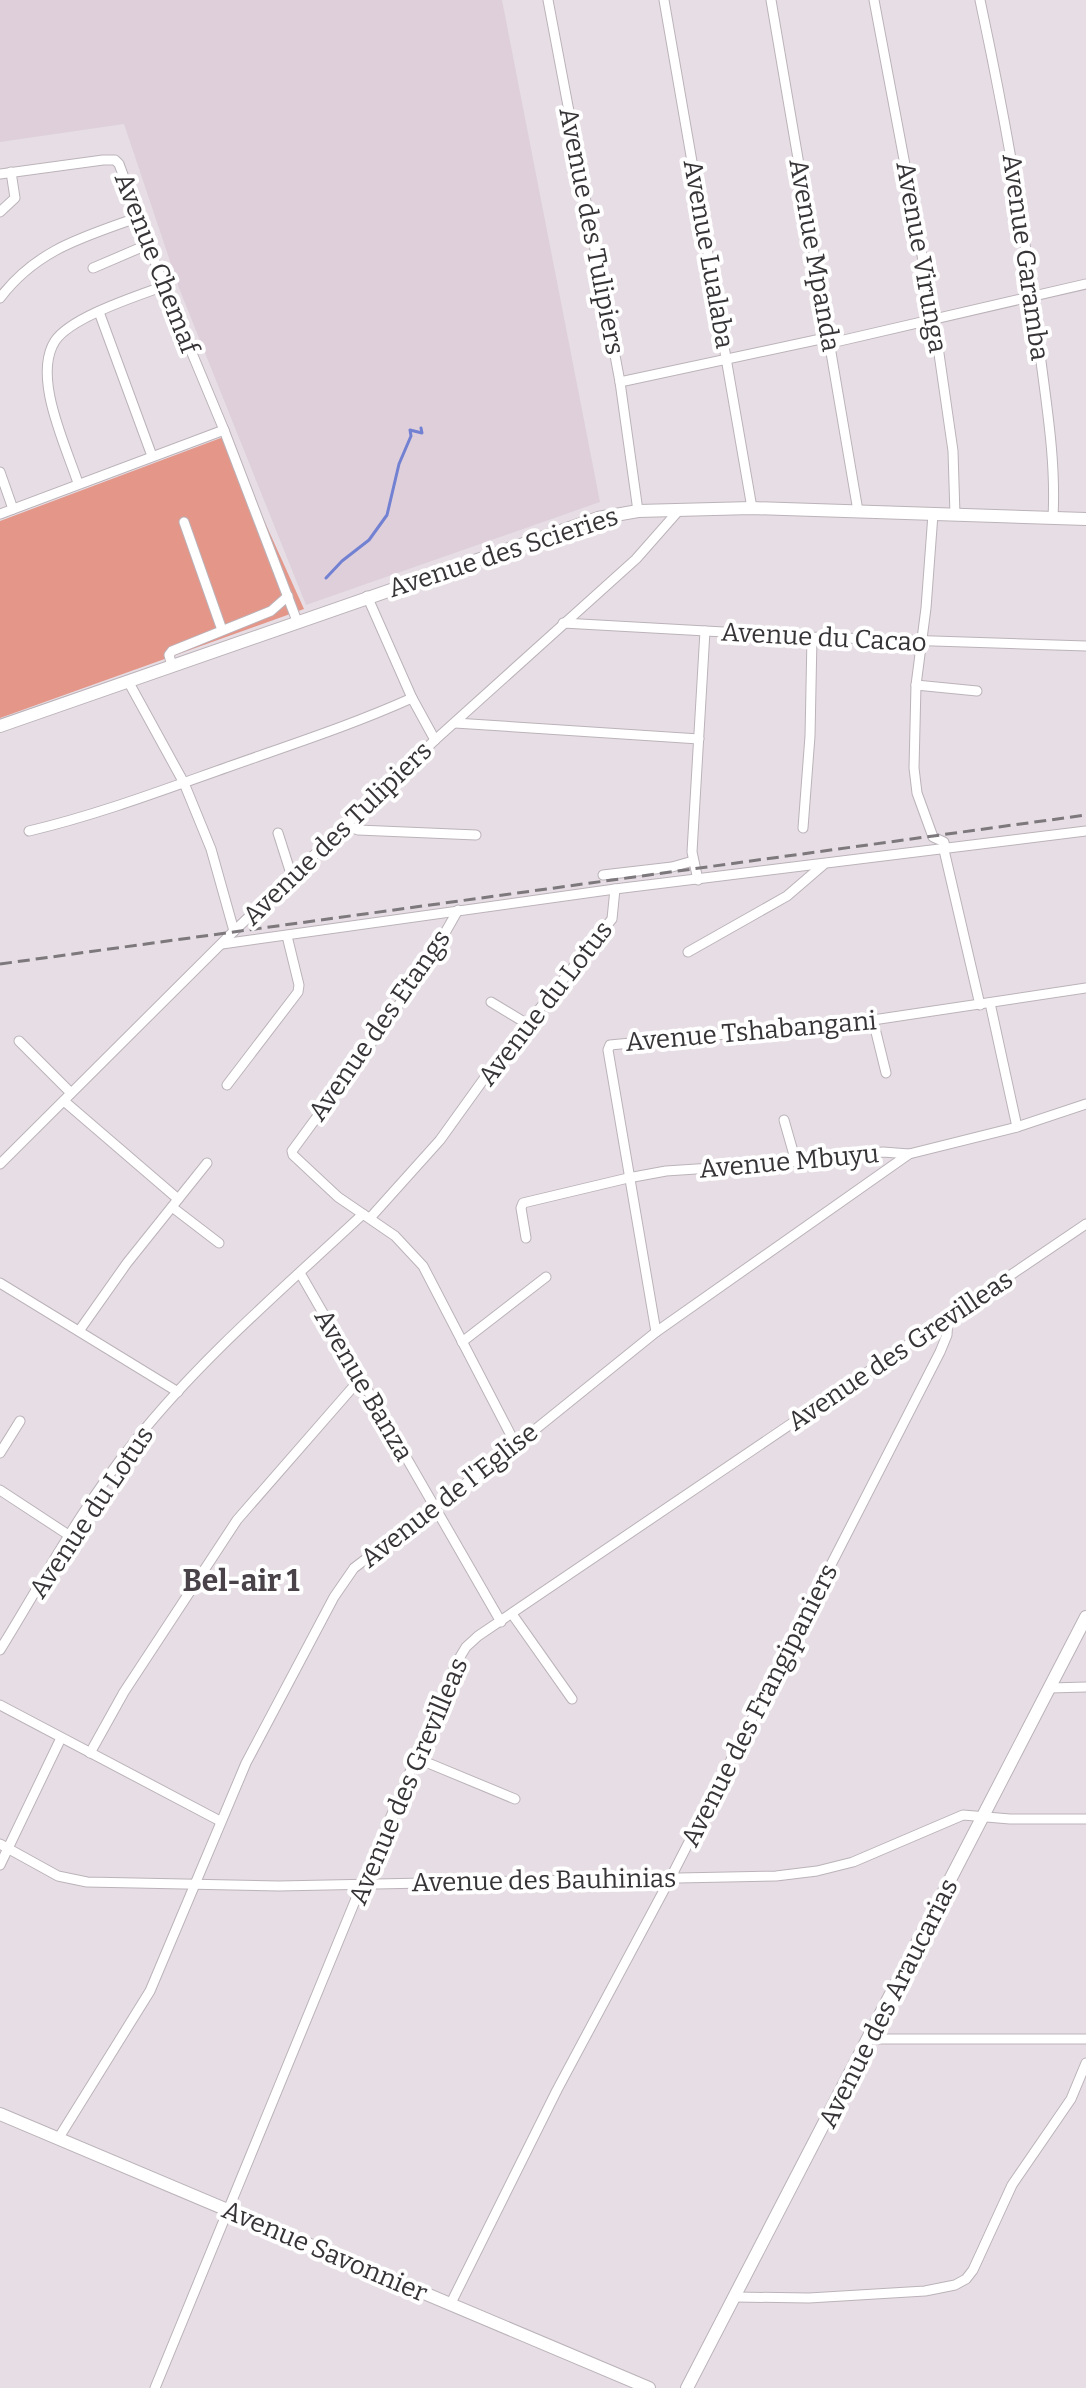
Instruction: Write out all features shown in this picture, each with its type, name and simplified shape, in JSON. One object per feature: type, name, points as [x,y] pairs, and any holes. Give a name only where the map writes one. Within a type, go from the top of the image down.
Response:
[{"type":"street","name":"Avenue des Tulipiers","points":[[548,0],[620,382],[638,511]]},
{"type":"street","name":"Avenue Lualaba","points":[[664,0],[752,508]]},
{"type":"street","name":"Avenue Mpanda","points":[[771,0],[858,511]]},
{"type":"street","name":"Avenue Virunga","points":[[874,0],[934,319],[953,451],[955,515]]},
{"type":"street","name":"Avenue Garamba","points":[[980,0],[1007,128],[1033,296],[1052,457],[1053,517]]},
{"type":"street","name":"Avenue Chemaf","points":[[0,174],[115,160],[120,165],[164,286],[224,430],[297,621]]},
{"type":"street","points":[[0,212],[15,198],[11,172]]},
{"type":"street","points":[[0,298],[39,258],[60,246],[139,217]]},
{"type":"street","points":[[93,268],[149,244]]},
{"type":"street","points":[[620,382],[934,319],[1086,284]]},
{"type":"street","points":[[78,483],[56,417],[46,370],[51,351],[61,335],[99,312],[164,286]]},
{"type":"street","points":[[99,312],[152,456]]},
{"type":"street","points":[[0,514],[224,430]]},
{"type":"street","points":[[0,472],[13,509]]},
{"type":"street","name":"Avenue des Scieries","points":[[0,726],[567,526],[638,511],[752,508],[1086,519]]},
{"type":"street","name":"Avenue des Tulipiers","points":[[0,1164],[234,931],[435,740],[636,559],[680,509]]},
{"type":"street","points":[[933,514],[916,685],[914,780],[933,837],[944,842],[1017,1127]]},
{"type":"street","points":[[184,522],[222,630]]},
{"type":"street","points":[[172,666],[169,655],[172,651],[271,611],[288,596]]},
{"type":"street","points":[[367,596],[412,698],[435,740]]},
{"type":"street","name":"Avenue du Cacao","points":[[563,623],[812,637],[1086,646]]},
{"type":"street","points":[[698,880],[693,861],[694,795],[705,631]]},
{"type":"street","points":[[803,828],[810,736],[812,637]]},
{"type":"street","points":[[128,681],[184,783],[211,849],[234,931]]},
{"type":"street","points":[[916,685],[977,691]]},
{"type":"street","points":[[29,831],[60,824],[184,783],[369,717],[412,698]]},
{"type":"street","points":[[455,723],[699,739]]},
{"type":"street","points":[[346,825],[358,830],[476,835]]},
{"type":"street","name":"Avenue du Lotus","points":[[0,1650],[123,1457],[178,1392],[231,1337],[367,1216],[440,1140],[491,1069],[612,919],[615,889],[1086,831]]},
{"type":"street","points":[[278,833],[292,877]]},
{"type":"street","points":[[603,875],[672,867],[693,861]]},
{"type":"street","points":[[688,952],[787,896],[823,865]]},
{"type":"street","name":"Avenue des Etangs","points":[[222,944],[615,889]]},
{"type":"street","name":"Avenue des Etangs","points":[[367,1216],[338,1197],[293,1155],[294,1146],[391,1016],[429,961],[458,910]]},
{"type":"street","points":[[227,1085],[298,992],[287,936]]},
{"type":"street","name":"Avenue Tshabangani","points":[[656,1332],[608,1050],[613,1043],[873,1020],[1086,988]]},
{"type":"street","points":[[491,1002],[529,1025]]},
{"type":"street","points":[[873,1020],[886,1073]]},
{"type":"street","points":[[19,1041],[68,1097],[219,1243]]},
{"type":"street","name":"Avenue Mbuyu","points":[[526,1238],[521,1208],[523,1203],[628,1178],[666,1171],[883,1152],[909,1154],[1085,1106]]},
{"type":"street","points":[[784,1120],[796,1162]]},
{"type":"street","name":"Avenue de l'Eglise","points":[[58,2139],[140,2010],[220,1821],[275,1707],[348,1576],[363,1560],[516,1445],[656,1332],[909,1154]]},
{"type":"street","points":[[79,1331],[207,1163]]},
{"type":"street","points":[[367,1216],[395,1236],[423,1266],[516,1445]]},
{"type":"street","name":"Avenue des Grevilleas","points":[[155,2388],[362,1884],[461,1654],[471,1641],[1086,1224]]},
{"type":"street","name":"Avenue Banza","points":[[300,1273],[501,1622]]},
{"type":"street","points":[[462,1342],[546,1277]]},
{"type":"street","points":[[0,1283],[178,1392]]},
{"type":"street","name":"Avenue des Frangipaniers","points":[[451,2303],[557,2090],[671,1877],[940,1352],[947,1335],[948,1318]]},
{"type":"street","points":[[90,1753],[124,1692],[237,1520],[360,1379]]},
{"type":"street","points":[[0,1453],[20,1421]]},
{"type":"street","points":[[0,1490],[70,1536]]},
{"type":"street","points":[[512,1614],[572,1699]]},
{"type":"street","name":"Avenue des Araucarias","points":[[687,2388],[1086,1617]]},
{"type":"street","points":[[1050,1688],[1086,1687]]},
{"type":"street","points":[[0,1705],[220,1821]]},
{"type":"street","points":[[0,1865],[4,1846],[61,1738]]},
{"type":"street","points":[[416,1758],[515,1799]]},
{"type":"street","name":"Avenue des Bauhinias","points":[[4,1846],[73,1881],[194,1886],[751,1877],[817,1871],[853,1862],[957,1817],[971,1814],[984,1817],[1086,1819]]},
{"type":"street","points":[[869,2039],[1086,2039]]},
{"type":"street","points":[[736,2297],[809,2298],[925,2291],[963,2281],[973,2270],[1018,2176],[1077,2088],[1086,2063]]},
{"type":"street","name":"Avenue Savonnier","points":[[0,2114],[649,2388]]},
{"type":"shaded area","points":[[0,0],[502,0],[600,502],[306,605],[179,288],[124,124],[0,142]]},
{"type":"shaded area","points":[[226,436],[304,609],[0,718],[0,521]]},
{"type":"waterway","points":[[326,578],[369,540],[387,515],[399,464],[411,436],[410,430],[422,433],[421,428]]},
{"type":"railway","points":[[0,964],[1086,815]]},
{"type":"district","name":"Bel-air 1","points":[[241,1581]]}]
